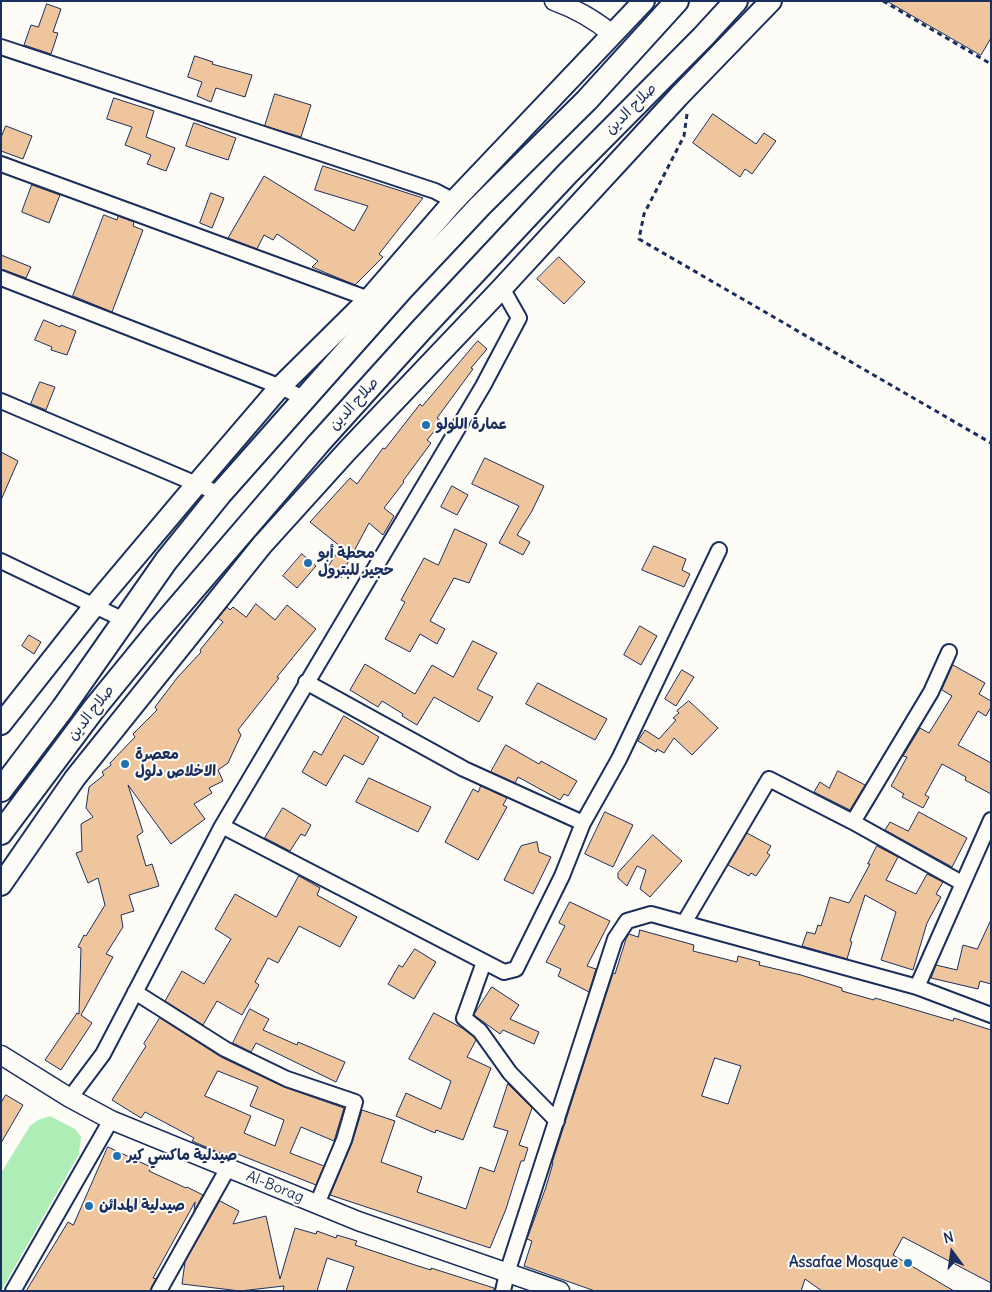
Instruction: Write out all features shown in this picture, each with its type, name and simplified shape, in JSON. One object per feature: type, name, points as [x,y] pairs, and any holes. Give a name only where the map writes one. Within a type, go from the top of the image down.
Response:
[{"type":"highway","name":"صلاح الدين","points":[[1,790],[63,708],[166,561],[220,494],[402,289],[480,206],[587,100],[677,1]]},
{"type":"highway","name":"صلاح الدين","points":[[1,833],[93,710],[155,634],[325,436],[567,174],[703,37],[736,1]]},
{"type":"main road","points":[[1,724],[196,485],[281,387],[369,299],[454,201],[644,1]]},
{"type":"main road","points":[[1,886],[75,778],[262,545],[690,84],[771,1]]},
{"type":"street","points":[[554,1],[574,8],[596,21],[612,34]]},
{"type":"street","points":[[1,47],[435,190],[454,201]]},
{"type":"street","points":[[1,164],[369,299]]},
{"type":"street","points":[[1,278],[281,387],[305,399]]},
{"type":"street","points":[[70,1098],[102,1054],[222,826],[483,386],[519,318],[502,288]]},
{"type":"street","points":[[1,401],[220,494]]},
{"type":"street","points":[[222,826],[504,972],[516,969],[562,876],[583,823],[619,759],[719,550]]},
{"type":"street","points":[[1,560],[124,620]]},
{"type":"street","points":[[853,822],[931,692],[949,652]]},
{"type":"street","points":[[306,682],[464,769],[583,823]]},
{"type":"street","points":[[684,924],[769,780],[853,822],[962,883]]},
{"type":"street","points":[[917,987],[991,820]]},
{"type":"street","points":[[503,1291],[507,1273],[615,939],[627,920],[651,914],[917,987],[991,1015]]},
{"type":"street","points":[[484,962],[464,1018],[480,1030],[510,1073],[556,1120]]},
{"type":"street","points":[[135,992],[225,1049],[287,1078],[354,1102],[344,1140],[317,1204]]},
{"type":"street","name":"Al-Borag","points":[[1,1055],[70,1098],[111,1120],[358,1221],[560,1291]]},
{"type":"street","points":[[13,1291],[111,1120]]},
{"type":"street","points":[[159,1291],[228,1168]]},
{"type":"path","points":[[883,1],[991,64]]},
{"type":"path","points":[[690,84],[684,136],[644,214],[639,239],[991,442]]},
{"type":"green space","points":[[50,1116],[75,1129],[81,1137],[79,1154],[1,1291],[1,1173],[30,1126],[38,1120]]},
{"type":"building","points":[[887,1],[991,1],[991,38],[981,55]]},
{"type":"building","points":[[47,4],[61,9],[53,32],[58,33],[51,54],[24,45],[31,25],[38,27]]},
{"type":"building","points":[[195,56],[213,62],[212,64],[252,75],[245,97],[216,88],[211,102],[197,96],[202,82],[188,77]]},
{"type":"building","points":[[275,94],[311,105],[301,137],[265,126]]},
{"type":"building","points":[[114,98],[154,111],[146,137],[175,148],[166,171],[147,164],[151,155],[125,145],[132,127],[107,119]]},
{"type":"building","points":[[713,114],[756,144],[764,133],[776,141],[752,174],[745,169],[740,177],[693,143]]},
{"type":"building","points":[[194,123],[236,138],[228,160],[186,146]]},
{"type":"building","points":[[6,126],[32,136],[23,159],[1,151],[1,138]]},
{"type":"building","points":[[323,166],[423,198],[379,254],[383,257],[355,285],[312,267],[318,261],[277,234],[273,240],[264,235],[257,249],[228,238],[264,176],[354,231],[368,206],[315,190]]},
{"type":"building","points":[[32,185],[60,195],[49,223],[22,212]]},
{"type":"building","points":[[211,193],[224,198],[212,228],[200,223]]},
{"type":"building","points":[[104,215],[117,220],[118,216],[134,222],[133,226],[143,230],[112,312],[73,296]]},
{"type":"building","points":[[1,255],[31,267],[26,278],[1,269]]},
{"type":"building","points":[[559,257],[585,282],[564,304],[537,279]]},
{"type":"building","points":[[44,320],[76,331],[67,355],[51,350],[52,347],[35,340]]},
{"type":"building","points":[[478,341],[487,349],[471,368],[473,369],[437,418],[442,422],[427,440],[431,443],[384,508],[394,516],[383,535],[369,523],[346,566],[349,568],[341,578],[327,568],[341,547],[310,522],[350,478],[357,484],[383,448],[385,449],[420,404],[422,406]]},
{"type":"building","points":[[40,382],[55,387],[46,410],[31,404]]},
{"type":"building","points":[[1,452],[18,461],[1,500]]},
{"type":"building","points":[[485,458],[544,486],[532,511],[517,535],[530,542],[523,555],[499,543],[519,506],[472,484]]},
{"type":"building","points":[[452,486],[468,495],[457,515],[441,507]]},
{"type":"building","points":[[455,529],[487,544],[469,583],[454,578],[430,621],[445,629],[437,644],[420,634],[410,652],[385,639],[405,602],[401,600],[424,558],[438,565]]},
{"type":"building","points":[[654,546],[686,559],[682,570],[690,574],[684,587],[642,570]]},
{"type":"building","points":[[302,554],[316,566],[297,588],[283,576]]},
{"type":"building","points":[[256,604],[275,620],[287,605],[316,629],[277,677],[279,678],[238,730],[241,735],[228,763],[218,770],[223,781],[209,788],[212,793],[194,804],[205,819],[171,844],[128,785],[143,832],[137,836],[146,866],[152,864],[159,886],[129,895],[134,911],[121,915],[123,927],[106,954],[113,957],[81,1015],[92,1023],[61,1070],[45,1060],[77,1013],[79,1014],[81,948],[78,947],[105,905],[98,878],[88,883],[76,853],[82,851],[81,824],[93,817],[86,808],[89,787],[104,775],[102,772],[111,765],[110,763],[135,737],[133,734],[157,710],[155,707],[177,678],[201,652],[200,650],[223,622],[218,618],[227,607],[230,610],[233,607],[246,617]]},
{"type":"building","points":[[640,626],[657,636],[641,665],[624,655]]},
{"type":"building","points":[[29,635],[41,642],[34,654],[22,646]]},
{"type":"building","points":[[473,641],[497,653],[477,689],[493,697],[479,722],[434,697],[417,725],[382,701],[378,707],[350,690],[365,664],[415,694],[432,665],[453,677]]},
{"type":"building","points":[[953,665],[985,683],[979,694],[991,701],[991,707],[986,716],[978,711],[958,745],[991,763],[991,794],[965,780],[966,777],[942,764],[925,795],[929,797],[923,808],[902,797],[904,794],[891,786],[907,757],[903,756],[920,728],[929,733],[952,696],[942,690]]},
{"type":"building","points":[[682,670],[694,677],[676,706],[665,699]]},
{"type":"building","points":[[538,683],[607,719],[595,740],[526,704]]},
{"type":"building","points":[[689,701],[718,728],[692,755],[674,738],[664,753],[657,749],[656,752],[638,741],[645,730],[659,739],[676,720],[673,718],[679,713],[677,711]]},
{"type":"building","points":[[344,716],[379,737],[363,765],[344,755],[326,786],[302,772],[314,751],[321,755]]},
{"type":"building","points":[[506,745],[539,764],[541,761],[577,781],[568,796],[564,794],[560,800],[518,777],[515,783],[491,772]]},
{"type":"building","points":[[838,771],[865,785],[850,810],[814,792],[820,782],[829,788]]},
{"type":"building","points":[[369,778],[431,807],[418,832],[356,802]]},
{"type":"building","points":[[481,786],[507,798],[503,805],[507,807],[478,860],[445,842],[473,789],[478,792]]},
{"type":"building","points":[[283,808],[311,825],[305,836],[301,834],[290,851],[265,838]]},
{"type":"building","points":[[605,812],[633,825],[613,867],[585,854]]},
{"type":"building","points":[[919,812],[967,838],[952,867],[885,830],[890,822],[908,831]]},
{"type":"building","points":[[747,833],[771,846],[767,853],[770,855],[756,876],[751,873],[749,876],[728,865]]},
{"type":"building","points":[[653,835],[682,861],[650,897],[640,889],[646,870],[637,866],[627,886],[618,878],[618,873]]},
{"type":"building","points":[[537,842],[539,852],[551,857],[533,894],[504,880],[521,846]]},
{"type":"building","points":[[877,846],[898,857],[886,880],[916,894],[927,874],[943,882],[936,894],[941,897],[927,923],[913,970],[881,960],[896,912],[865,895],[850,941],[852,942],[847,959],[802,946],[807,932],[815,934],[818,925],[821,926],[830,897],[849,903],[870,864],[868,864]]},
{"type":"building","points":[[299,876],[320,888],[317,895],[357,917],[340,947],[299,926],[278,963],[268,958],[255,982],[259,985],[242,1015],[217,1001],[203,1025],[165,1001],[182,971],[204,984],[231,939],[215,929],[235,894],[276,917]]},
{"type":"building","points":[[570,902],[610,921],[587,966],[596,969],[589,992],[558,976],[561,969],[546,962],[565,926],[559,923]]},
{"type":"building","points":[[991,920],[991,984],[980,981],[978,989],[931,978],[936,965],[957,970],[963,945],[977,949]]},
{"type":"building","points":[[640,930],[694,945],[693,951],[737,962],[738,956],[760,962],[759,965],[801,975],[842,988],[842,991],[874,1000],[875,998],[953,1021],[954,1018],[991,1030],[991,1283],[903,1237],[893,1255],[954,1291],[822,1291],[805,1279],[801,1291],[595,1291],[524,1266],[532,1241],[527,1239],[546,1187],[613,973],[615,974],[629,934],[638,937]],"holes":[[[715,1058],[741,1066],[728,1104],[702,1096]]]},
{"type":"building","points":[[415,949],[436,962],[414,999],[388,984],[399,965],[402,967]]},
{"type":"building","points":[[492,987],[519,1005],[510,1019],[539,1032],[534,1044],[503,1030],[500,1034],[474,1015]]},
{"type":"building","points":[[250,1009],[269,1019],[263,1030],[297,1045],[298,1042],[345,1062],[336,1082],[256,1043],[251,1052],[233,1043]]},
{"type":"building","points":[[434,1013],[462,1028],[474,1037],[476,1040],[467,1057],[491,1068],[463,1140],[436,1130],[435,1133],[396,1116],[406,1093],[441,1109],[451,1081],[409,1059]]},
{"type":"building","points":[[160,1018],[221,1057],[284,1087],[344,1108],[334,1141],[301,1127],[290,1153],[324,1166],[316,1185],[235,1153],[232,1158],[192,1141],[194,1138],[145,1112],[141,1118],[112,1100],[146,1046],[144,1044]],"holes":[[[218,1071],[258,1087],[250,1106],[284,1120],[275,1146],[244,1133],[251,1116],[205,1096]]]},
{"type":"building","points":[[508,1084],[532,1108],[519,1145],[528,1148],[524,1161],[521,1161],[506,1209],[490,1248],[330,1195],[352,1143],[362,1110],[395,1121],[381,1162],[422,1177],[417,1192],[466,1209],[480,1167],[494,1172],[508,1131],[494,1127]]},
{"type":"building","points":[[6,1095],[23,1105],[1,1143],[1,1103]]},
{"type":"building","points":[[108,1147],[151,1167],[149,1171],[203,1195],[194,1212],[195,1202],[153,1278],[156,1279],[150,1291],[26,1291],[68,1222],[73,1225]]},
{"type":"building","points":[[220,1201],[239,1211],[233,1224],[266,1216],[280,1279],[295,1228],[316,1234],[317,1231],[336,1238],[337,1235],[357,1241],[355,1245],[494,1288],[494,1291],[346,1291],[354,1267],[327,1258],[317,1291],[283,1291],[284,1286],[240,1291],[182,1284],[185,1262]]},
{"type":"place","name":"عمارة اللولو","points":[[426,425]]},
{"type":"place","name":"محطة أبو حجير للبترول","points":[[308,563]]},
{"type":"place","name":"معصرة الاخلاص دلول","points":[[125,764]]},
{"type":"place","name":"صيدلية ماكسي كير","points":[[117,1156]]},
{"type":"place","name":"صيدلية المدائن","points":[[89,1206]]},
{"type":"place","name":"Assafae Mosque","points":[[908,1263]]}]
